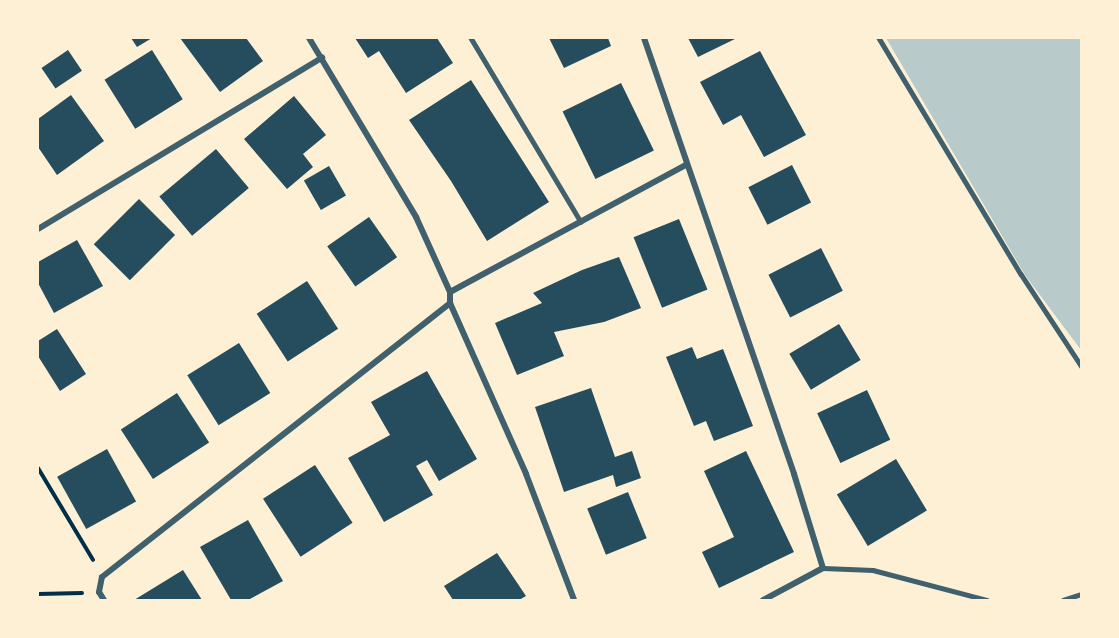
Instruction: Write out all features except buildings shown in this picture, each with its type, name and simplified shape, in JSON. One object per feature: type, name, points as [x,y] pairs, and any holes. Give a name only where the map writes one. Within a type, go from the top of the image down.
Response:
[{"type":"street","points":[[309,38],[416,217],[450,291],[450,303],[526,474],[574,600]]},
{"type":"street","points":[[644,38],[794,474],[823,568],[763,600]]},
{"type":"street","points":[[38,229],[322,58]]},
{"type":"street","points":[[450,291],[686,165]]},
{"type":"street","points":[[104,600],[99,592],[102,577],[450,303]]},
{"type":"lane","points":[[471,38],[581,222]]},
{"type":"lane","points":[[879,38],[1021,274],[1082,367]]},
{"type":"lane","points":[[823,568],[873,570],[987,600]]},
{"type":"lane","points":[[1063,600],[1082,594]]},
{"type":"path","points":[[38,468],[102,577]]},
{"type":"path","points":[[38,594],[99,592]]},
{"type":"shaded area","points":[[886,38],[1081,38],[1081,350],[1025,275]]}]
